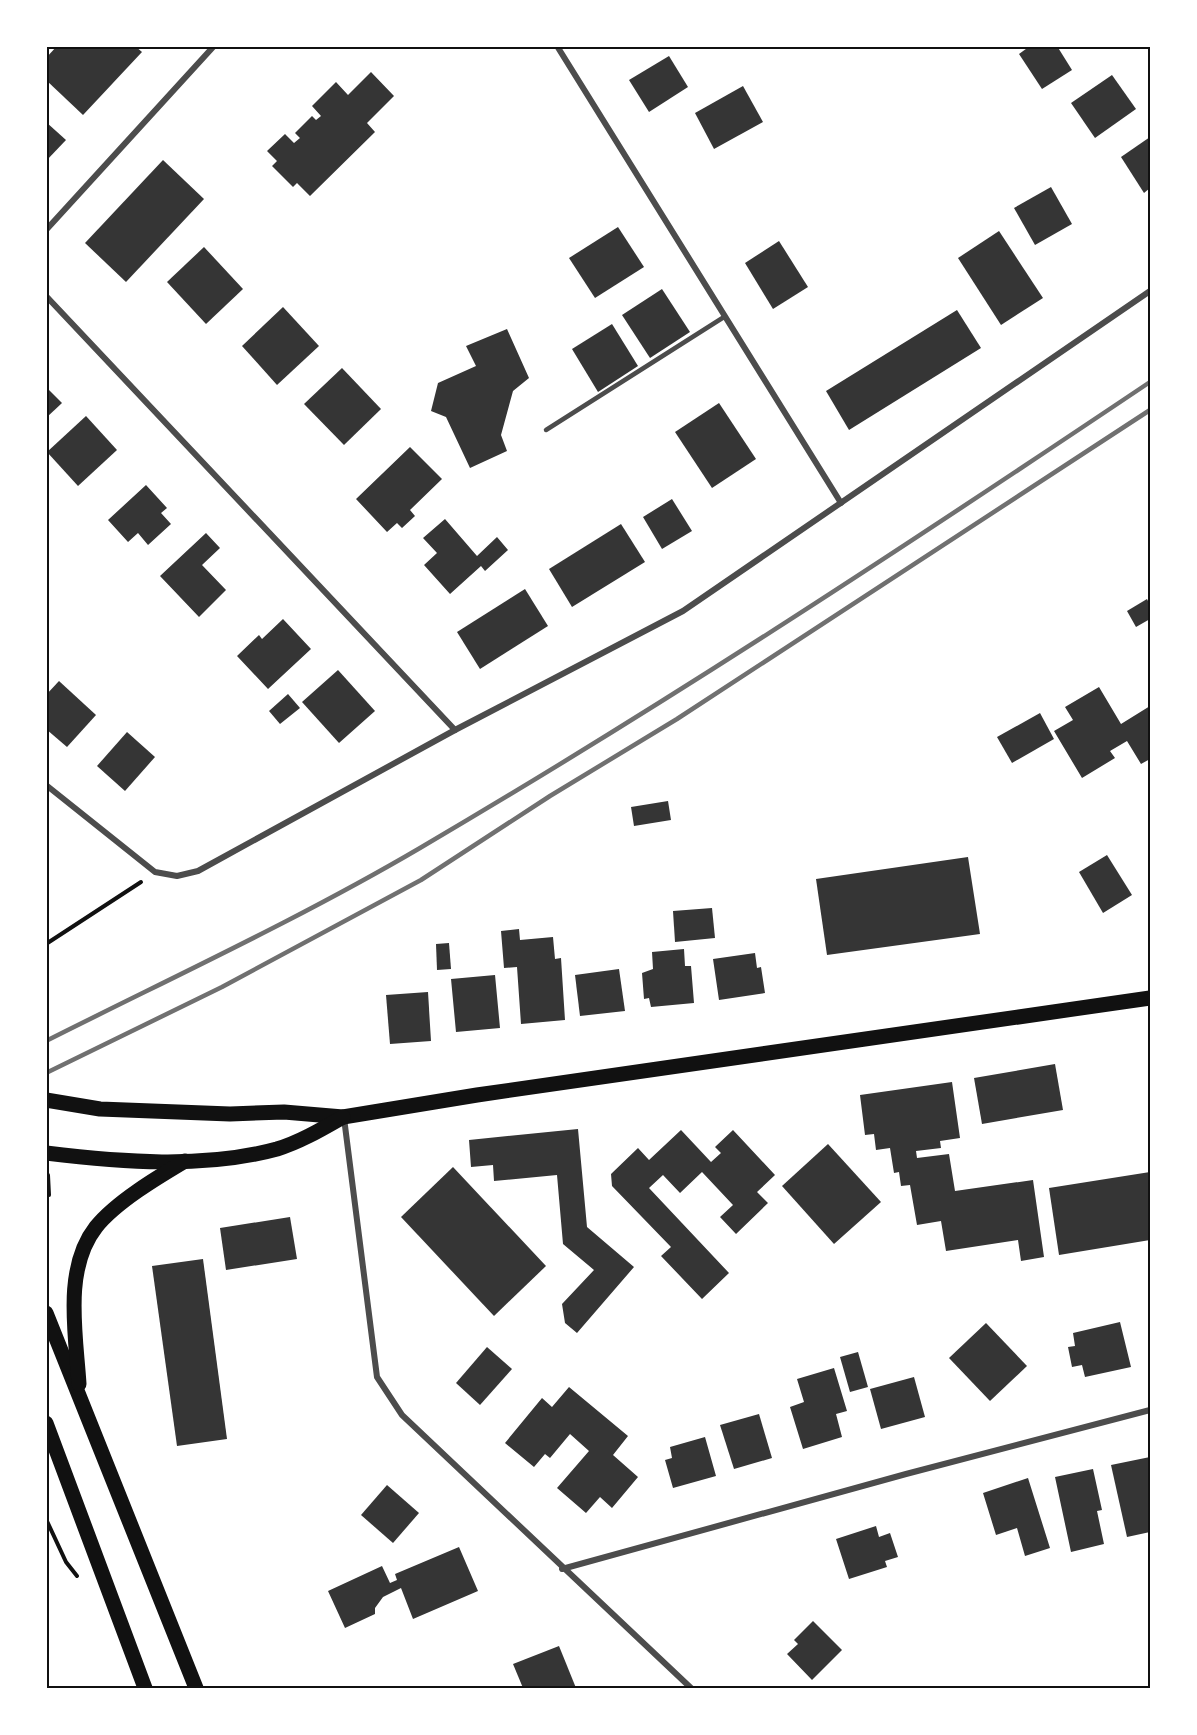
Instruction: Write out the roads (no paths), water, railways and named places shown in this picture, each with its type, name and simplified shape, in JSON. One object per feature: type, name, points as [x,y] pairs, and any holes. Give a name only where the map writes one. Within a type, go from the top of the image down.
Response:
[{"type":"main road","points":[[46,1100],[100,1109],[230,1114],[284,1112],[344,1117],[477,1095],[1150,998]]},
{"type":"main road","points":[[46,1154],[89,1158],[184,1161],[240,1156],[278,1149],[314,1134],[344,1117]]},
{"type":"main road","points":[[80,1402],[74,1308],[80,1261],[96,1227],[149,1182],[184,1161]]},
{"type":"main road","points":[[46,1313],[196,1689]]},
{"type":"main road","points":[[46,1423],[146,1689]]},
{"type":"street","points":[[46,230],[214,46]]},
{"type":"street","points":[[557,46],[841,503]]},
{"type":"street","points":[[46,784],[155,872],[177,876],[198,871],[454,730],[683,611],[1150,291]]},
{"type":"street","points":[[46,296],[454,730]]},
{"type":"street","points":[[344,1117],[377,1377],[402,1415],[691,1689]]},
{"type":"street","points":[[562,1569],[906,1474],[1150,1410]]},
{"type":"lane","points":[[546,430],[724,317]]},
{"type":"railway","points":[[46,1041],[328,899],[513,793],[788,621],[1150,382]]},
{"type":"railway","points":[[46,1073],[222,987],[421,880],[550,796],[677,719],[1150,410]]}]
